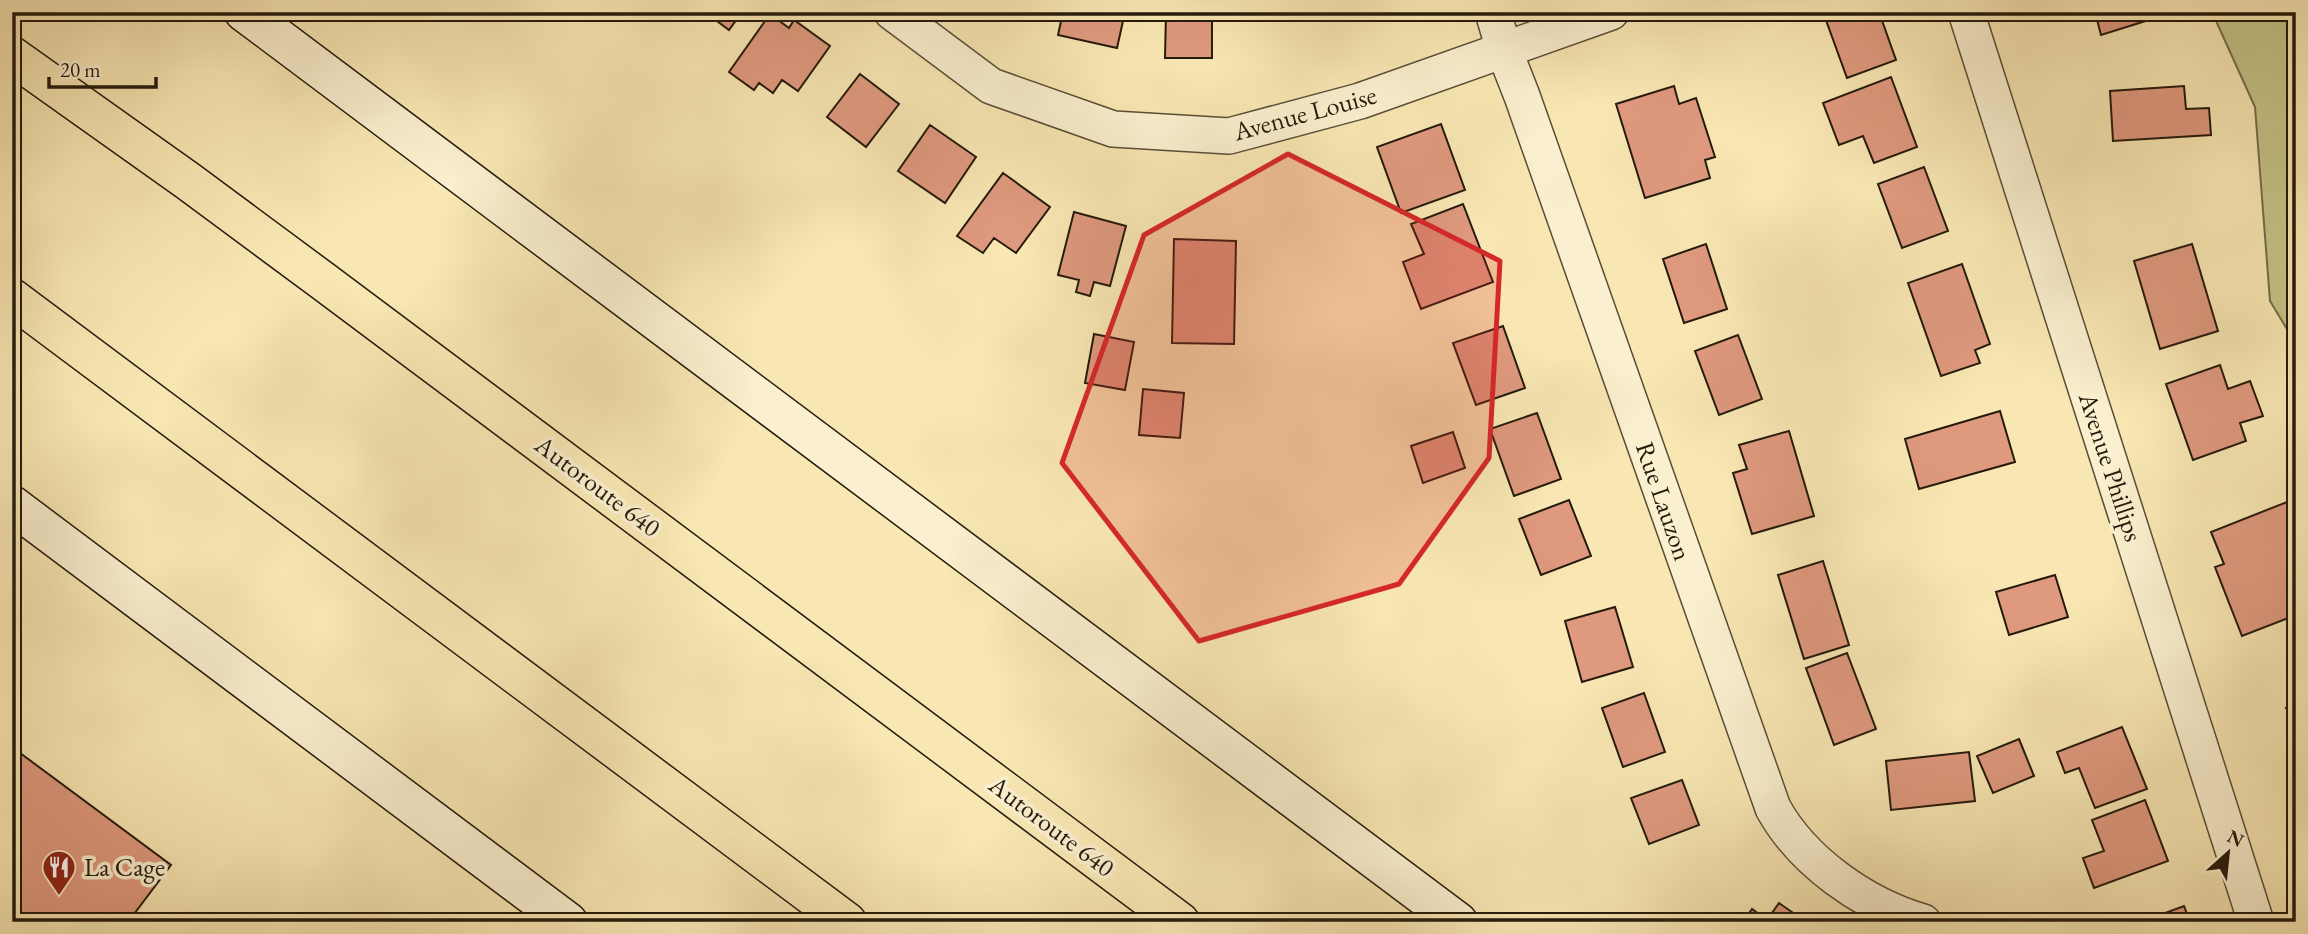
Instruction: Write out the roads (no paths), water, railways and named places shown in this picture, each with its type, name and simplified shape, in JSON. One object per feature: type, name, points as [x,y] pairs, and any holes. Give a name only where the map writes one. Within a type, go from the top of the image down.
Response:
[{"type":"highway","name":"Autoroute 640","points":[[12,56],[188,181],[1180,922]]},
{"type":"highway","points":[[12,298],[847,922]]},
{"type":"main road","points":[[244,12],[1458,922]]},
{"type":"main road","points":[[12,505],[568,922]]},
{"type":"street","name":"Avenue Louise","points":[[892,12],[991,86],[1113,129],[1229,136],[1360,101],[1611,12]]},
{"type":"street","name":"Rue Lauzon","points":[[1493,12],[1504,50],[1773,808],[1797,844],[1828,871],[1875,902],[1923,922]]},
{"type":"street","name":"Avenue Phillips","points":[[1966,12],[2256,922]]},
{"type":"place","name":"La Cage","points":[[59,897]]}]
